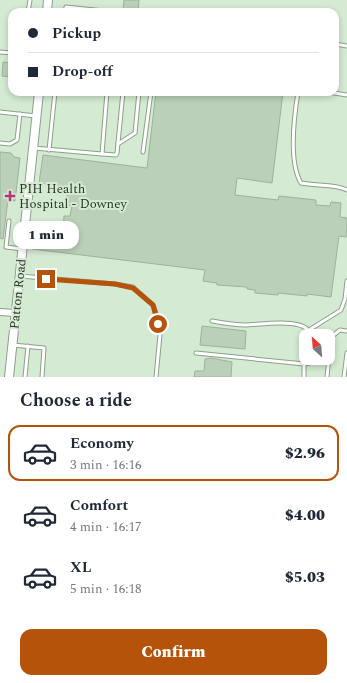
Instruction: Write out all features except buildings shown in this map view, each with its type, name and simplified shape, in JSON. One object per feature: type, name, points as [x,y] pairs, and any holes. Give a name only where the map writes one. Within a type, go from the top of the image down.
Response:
[{"type":"street","name":"Patton Road","points":[[10,377],[39,96]]},
{"type":"street","points":[[0,312],[16,313]]},
{"type":"lane","points":[[66,8],[76,8]]},
{"type":"lane","points":[[49,150],[55,96]]},
{"type":"lane","points":[[102,154],[107,96]]},
{"type":"lane","points":[[34,148],[116,155],[123,96]]},
{"type":"lane","points":[[118,144],[135,133],[139,96]]},
{"type":"lane","points":[[143,152],[150,96]]},
{"type":"lane","points":[[298,96],[294,140],[294,166],[297,176],[301,183],[317,186],[338,186],[347,190]]},
{"type":"lane","points":[[0,112],[37,116]]},
{"type":"lane","points":[[0,143],[10,144],[17,140],[20,114]]},
{"type":"lane","points":[[9,221],[6,247],[23,249]]},
{"type":"lane","points":[[20,276],[115,284],[133,288],[153,305],[156,313],[160,335],[156,377]]},
{"type":"lane","points":[[311,329],[341,310],[345,298],[347,281]]},
{"type":"lane","points":[[212,321],[246,325],[275,323],[303,325],[308,329]]},
{"type":"lane","points":[[327,377],[331,336],[340,330],[347,331]]},
{"type":"lane","points":[[13,345],[44,348],[42,377]]},
{"type":"lane","points":[[25,377],[28,346]]},
{"type":"lane","points":[[196,353],[299,363]]},
{"type":"lane","points":[[344,377],[347,353]]},
{"type":"lane","points":[[304,377],[305,365]]},
{"type":"place","name":"PIH Health Hospital - Downey","points":[[10,196]]},
{"type":"route","points":[[46,279],[115,284],[133,288],[153,305],[158,324]]}]
